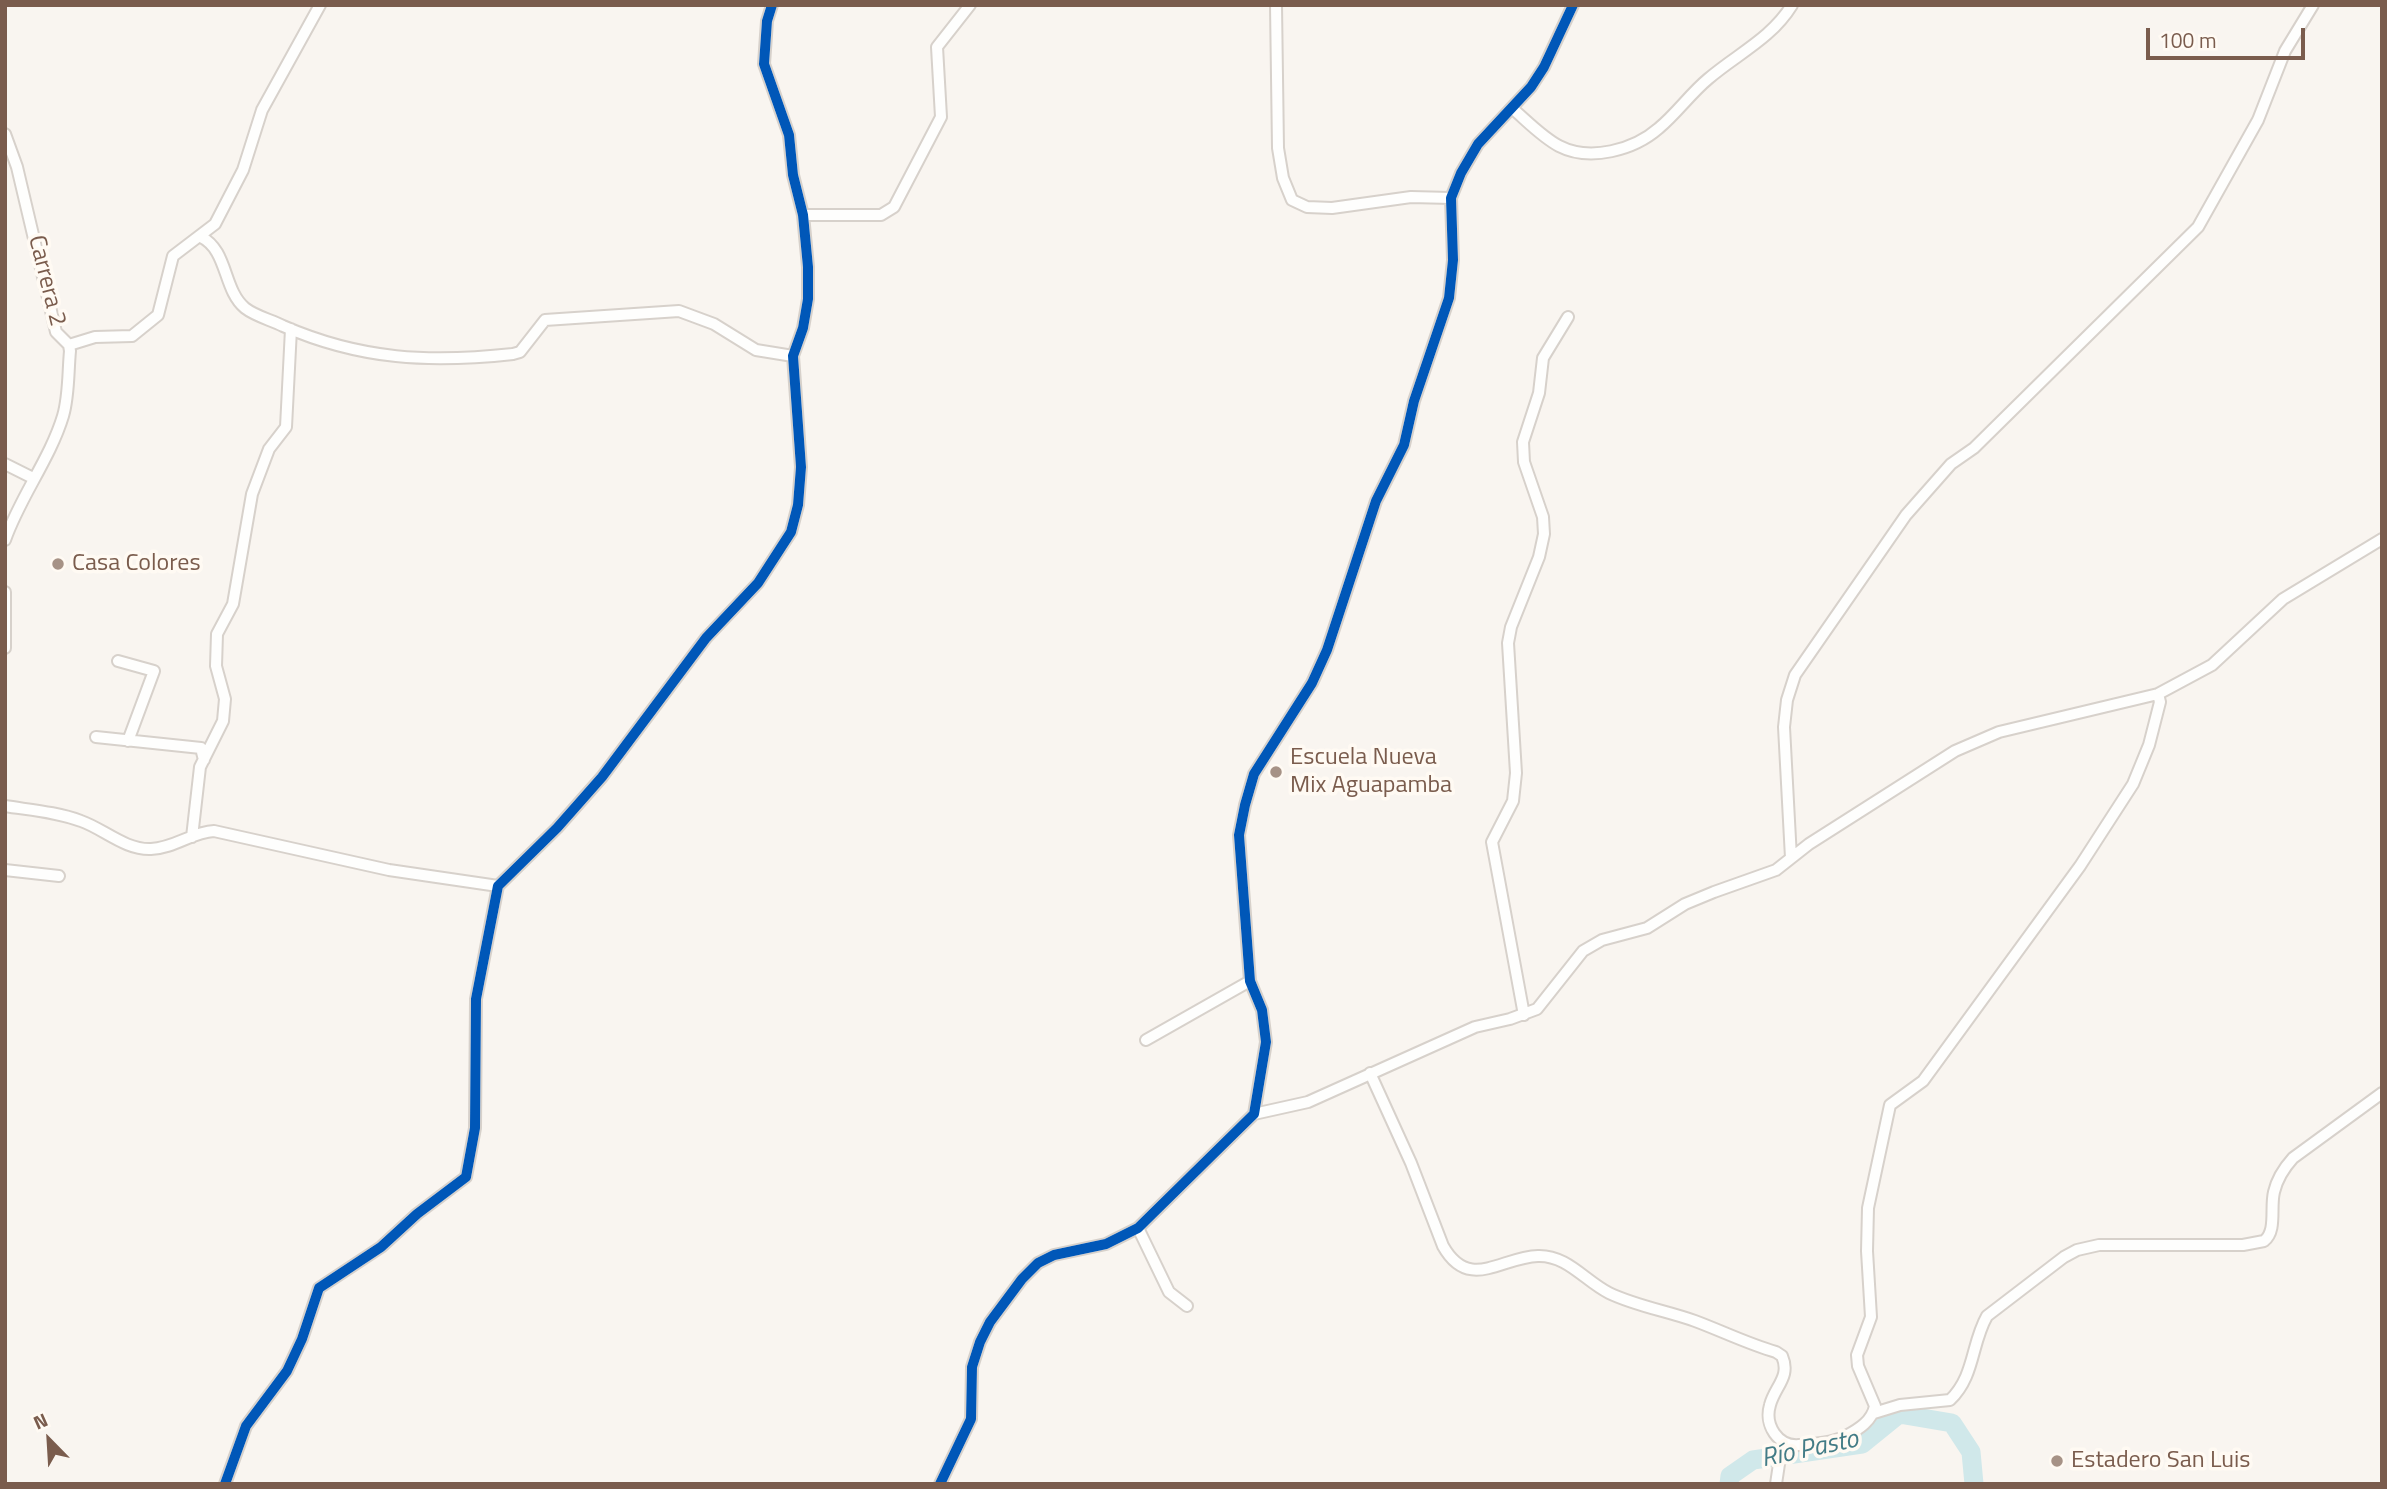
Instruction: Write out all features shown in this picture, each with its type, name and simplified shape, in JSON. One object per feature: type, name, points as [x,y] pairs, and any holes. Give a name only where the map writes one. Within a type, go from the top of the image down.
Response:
[{"type":"street","points":[[69,345],[95,337],[132,336],[149,325],[158,315],[173,256],[215,224],[243,170],[262,110],[320,5]]},
{"type":"street","points":[[225,1484],[246,1426],[287,1371],[302,1339],[319,1288],[381,1247],[466,1177],[472,1157],[475,1128],[476,999],[498,886],[557,828],[602,777],[706,638],[773,564],[791,532],[798,505],[801,467],[793,356],[803,328],[808,299],[803,215],[793,175],[789,135],[764,64],[766,21],[772,5]]},
{"type":"street","points":[[803,215],[881,215],[894,207],[941,117],[937,47],[970,5]]},
{"type":"street","points":[[1276,5],[1279,148],[1283,178],[1292,200],[1307,207],[1332,208],[1411,197],[1451,198]]},
{"type":"street","points":[[1254,1114],[1266,1042],[1262,1010],[1251,981],[1239,835],[1245,805],[1254,774],[1312,683],[1327,650],[1376,501],[1404,445],[1414,401],[1449,298],[1453,260],[1451,198],[1478,144],[1513,109],[1544,67],[1573,5]]},
{"type":"street","points":[[1513,109],[1559,146],[1575,151],[1617,150],[1642,141],[1660,128],[1710,77],[1770,34],[1792,5]]},
{"type":"street","points":[[1791,858],[1784,727],[1787,700],[1795,675],[1864,579],[1886,541],[1951,464],[1974,448],[2199,228],[2258,120],[2285,51],[2313,5]]},
{"type":"street","name":"Carrera 2","points":[[5,134],[17,167],[56,332],[69,345],[64,413],[5,540]]},
{"type":"street","points":[[201,237],[214,246],[242,305],[290,329],[395,358],[443,361],[520,352],[545,320],[679,311],[714,324],[756,351],[793,356]]},
{"type":"street","points":[[1524,1015],[1492,842],[1513,801],[1516,773],[1508,643],[1511,627],[1539,557],[1544,534],[1543,517],[1524,463],[1523,442],[1539,393],[1543,358],[1568,317]]},
{"type":"street","points":[[192,837],[200,767],[223,722],[226,699],[216,666],[217,634],[233,604],[252,494],[268,449],[286,427],[290,329]]},
{"type":"street","points":[[5,464],[33,478]]},
{"type":"street","points":[[940,1484],[971,1419],[972,1367],[980,1342],[990,1322],[1022,1279],[1038,1263],[1055,1255],[1106,1244],[1138,1228],[1254,1114],[1308,1102],[1475,1027],[1524,1015],[1536,1009],[1583,951],[1602,940],[1647,928],[1685,904],[1758,879],[1776,870],[1955,751],[1999,732],[2158,694],[2212,665],[2283,599],[2382,539]]},
{"type":"street","points":[[5,592],[5,648]]},
{"type":"street","points":[[118,661],[154,671],[128,741]]},
{"type":"street","points":[[1782,1448],[1844,1437],[1867,1423],[1874,1413],[1875,1406],[1858,1366],[1857,1355],[1871,1317],[1867,1251],[1868,1208],[1885,1118],[1890,1105],[1923,1081],[2087,854],[2141,768],[2160,702],[2158,694]]},
{"type":"street","points":[[96,737],[201,748],[204,760]]},
{"type":"street","points":[[5,806],[70,817],[95,826],[128,845],[149,849],[168,847],[201,832],[214,831],[389,870],[498,886]]},
{"type":"street","points":[[5,870],[59,876]]},
{"type":"street","points":[[1146,1040],[1251,981]]},
{"type":"street","points":[[1370,1073],[1450,1259],[1471,1270],[1537,1256],[1552,1257],[1609,1293],[1782,1356],[1786,1373],[1770,1404],[1769,1414],[1782,1448],[1776,1484]]},
{"type":"street","points":[[1874,1413],[1900,1405],[1950,1401],[1971,1372],[1980,1329],[1987,1316],[2077,1250],[2099,1245],[2243,1245],[2263,1241],[2272,1230],[2274,1189],[2287,1165],[2382,1093]]},
{"type":"street","points":[[1138,1228],[1169,1292],[1187,1306]]},
{"type":"waterway","name":"Río Pasto","points":[[1729,1484],[1730,1476],[1753,1460],[1862,1444],[1899,1414],[1952,1423],[1971,1452],[1974,1484]]},
{"type":"cycle path","points":[[225,1484],[246,1426],[287,1371],[302,1339],[319,1288],[381,1247],[417,1214],[466,1177],[475,1128],[476,999],[498,886],[557,828],[602,777],[706,638],[758,583],[791,532],[798,505],[801,467],[793,356],[803,328],[808,299],[808,267],[803,215],[793,175],[789,135],[764,64],[767,21],[772,5]]},
{"type":"cycle path","points":[[940,1484],[971,1419],[972,1367],[980,1342],[990,1322],[1022,1279],[1038,1263],[1054,1255],[1106,1244],[1138,1228],[1254,1114],[1266,1042],[1262,1010],[1250,981],[1239,835],[1245,805],[1254,774],[1312,683],[1327,650],[1376,501],[1404,445],[1414,401],[1449,298],[1453,260],[1451,198],[1461,173],[1478,144],[1531,87],[1544,67],[1573,5]]},
{"type":"place","name":"Casa Colores","points":[[58,564]]},
{"type":"place","name":"Escuela Nueva Mix Aguapamba","points":[[1276,772]]},
{"type":"place","name":"Estadero San Luis","points":[[2057,1461]]}]
